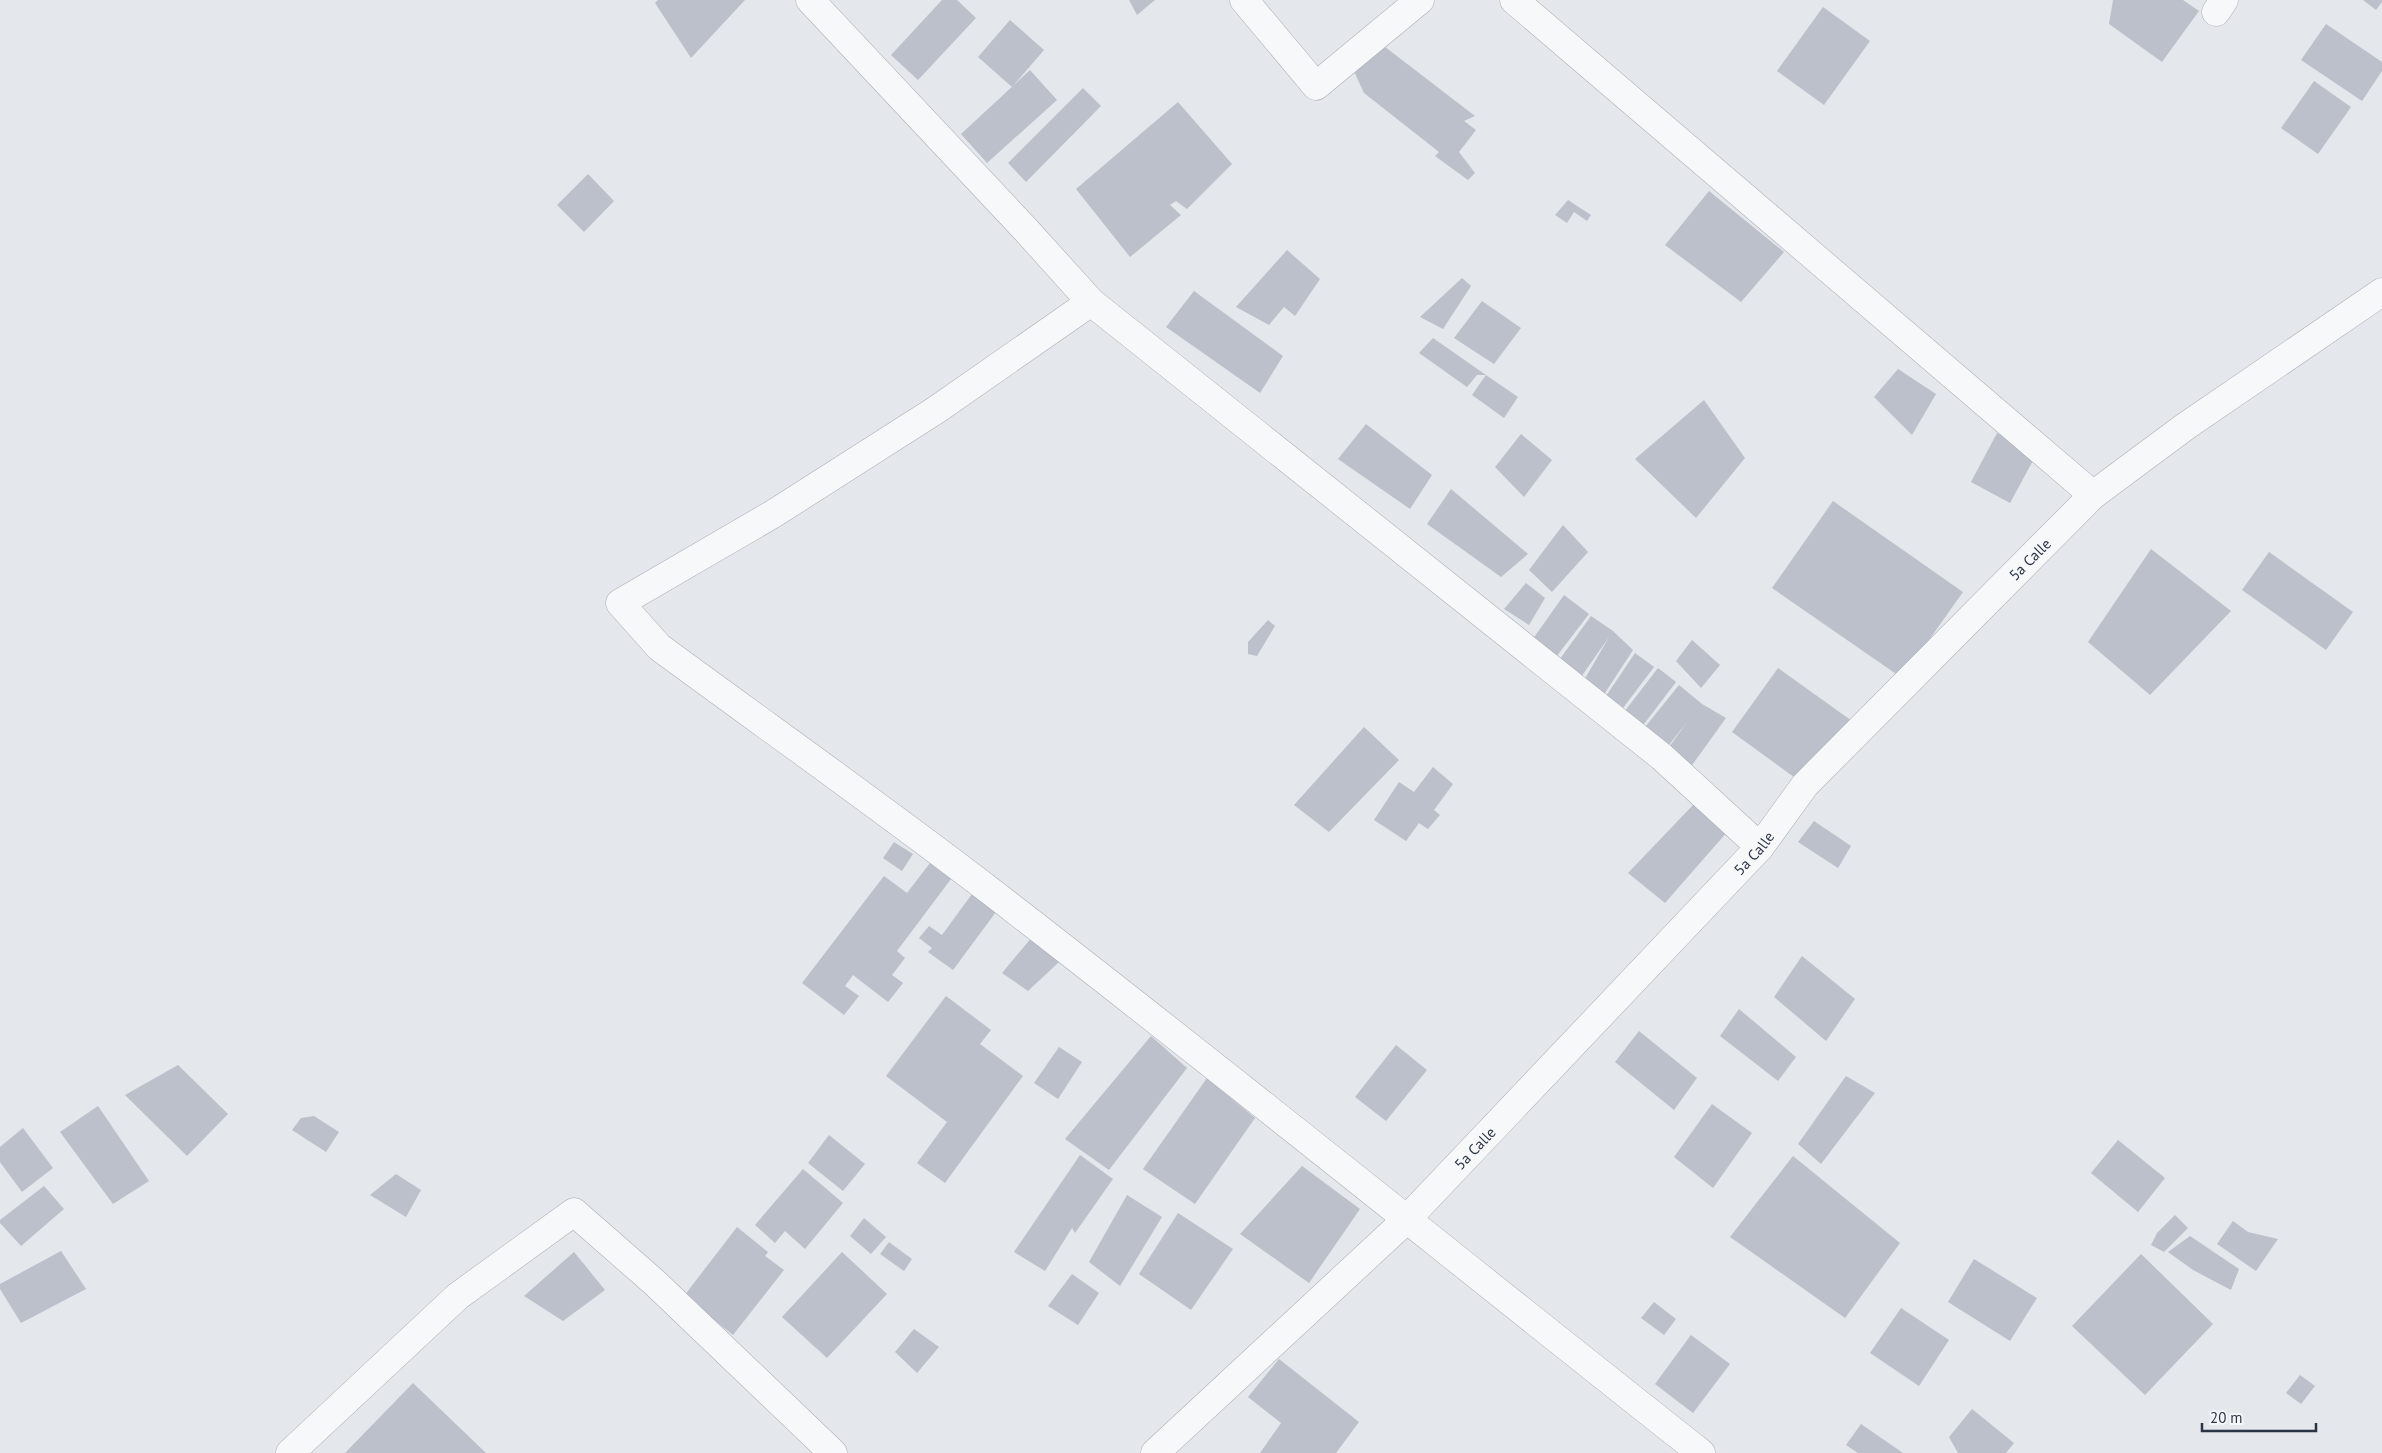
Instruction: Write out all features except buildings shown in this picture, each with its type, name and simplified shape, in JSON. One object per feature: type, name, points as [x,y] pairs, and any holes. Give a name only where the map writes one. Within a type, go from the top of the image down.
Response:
[{"type":"street","points":[[810,0],[1091,302],[1662,757],[1760,847]]},
{"type":"street","points":[[1244,0],[1316,86],[1420,0]]},
{"type":"street","points":[[1514,0],[2093,495]]},
{"type":"street","name":"5a Calle","points":[[1155,1453],[1406,1220],[1760,847],[1805,785],[2093,495],[2186,426],[2382,292]]},
{"type":"street","points":[[1091,302],[936,410],[789,504],[620,603],[659,647],[986,888],[1236,1083],[1701,1453]]},
{"type":"street","points":[[290,1453],[458,1296],[574,1212],[654,1282],[833,1453]]}]
